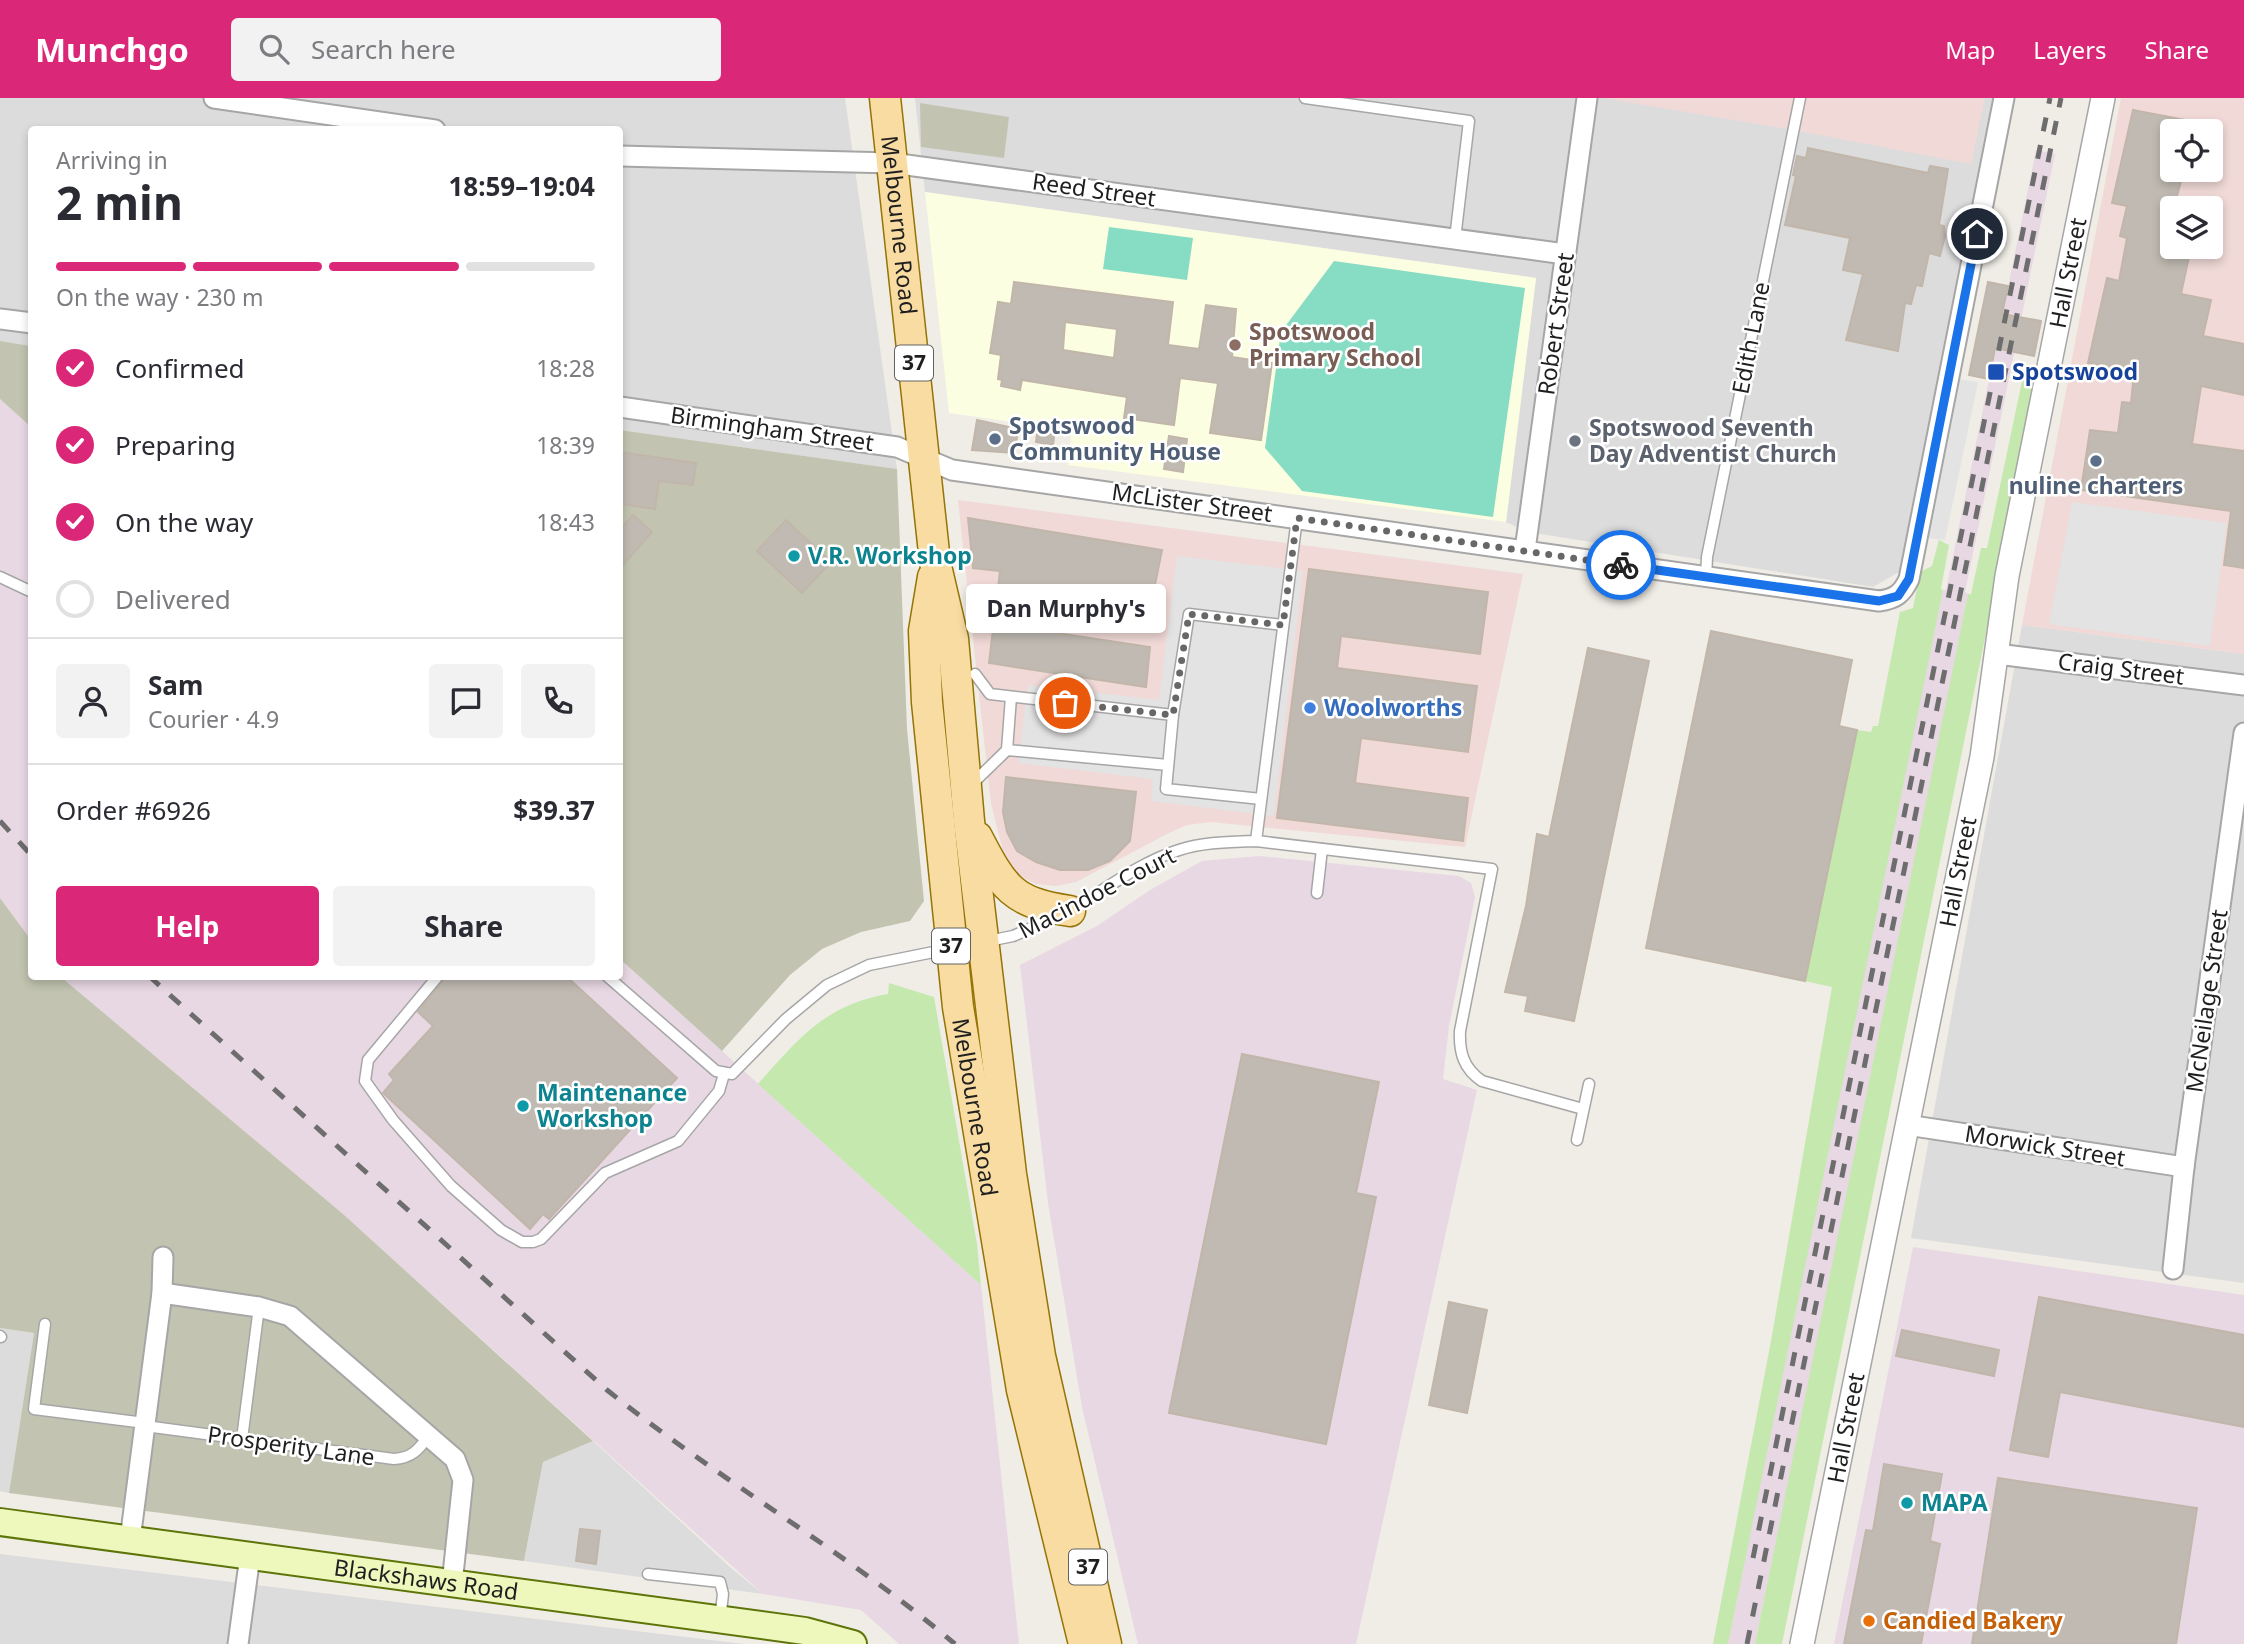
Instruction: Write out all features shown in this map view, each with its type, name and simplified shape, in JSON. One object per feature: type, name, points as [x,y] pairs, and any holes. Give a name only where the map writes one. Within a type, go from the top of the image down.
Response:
[{"type":"main road","name":"Melbourne Road","points":[[885,98],[935,562],[953,639],[969,821],[1011,1174],[1040,1356],[1107,1644]]},
{"type":"main road","name":"Melbourne Road","points":[[935,562],[924,631],[927,702],[951,949],[998,1258],[1022,1391],[1084,1644]]},
{"type":"main road","points":[[969,821],[991,864],[1017,897],[1042,907],[1070,911]]},
{"type":"main road","name":"Blackshaws Road","points":[[0,1522],[805,1631],[853,1644]]},
{"type":"street","points":[[214,98],[293,112],[403,126]]},
{"type":"street","name":"Robert Street","points":[[1525,550],[1587,98]]},
{"type":"street","name":"McLister Street","points":[[923,458],[952,470],[1706,578],[1879,601],[1898,596],[1909,579],[2004,98]]},
{"type":"street","name":"Hall Street","points":[[1802,1644],[1982,757],[2007,576],[2103,98]]},
{"type":"street","name":"Reed Street","points":[[623,156],[892,163],[1565,254]]},
{"type":"street","points":[[0,319],[28,322]]},
{"type":"street","name":"Birmingham Street","points":[[623,407],[897,447],[923,458]]},
{"type":"street","name":"Craig Street","points":[[1997,654],[2244,685]]},
{"type":"street","name":"McNeilage Street","points":[[2173,1269],[2184,1167],[2244,733]]},
{"type":"street","name":"Morwick Street","points":[[1907,1125],[2184,1167]]},
{"type":"street","points":[[130,1540],[162,1293],[163,1257]]},
{"type":"street","points":[[162,1293],[259,1307],[290,1316],[455,1460],[463,1480],[452,1584]]},
{"type":"street","points":[[239,1644],[250,1556]]},
{"type":"lane","points":[[1305,98],[1469,121],[1455,239]]},
{"type":"lane","name":"Edith Lane","points":[[1706,578],[1707,557],[1800,98]]},
{"type":"lane","points":[[1256,841],[1297,518]]},
{"type":"lane","points":[[0,577],[28,590]]},
{"type":"lane","points":[[1261,799],[1166,789],[1173,715],[1189,614],[1283,625]]},
{"type":"lane","points":[[975,674],[990,694],[1173,715]]},
{"type":"lane","points":[[966,790],[1007,750],[1011,696]]},
{"type":"lane","points":[[1007,750],[1168,765]]},
{"type":"lane","name":"Macindoe Court","points":[[724,1074],[732,1074],[786,1019],[827,985],[869,965],[1013,936],[1070,911],[1139,867],[1179,850],[1256,841],[1492,869],[1460,1031],[1459,1047],[1463,1060],[1470,1073],[1482,1081],[1583,1109]]},
{"type":"lane","points":[[1317,893],[1322,849]]},
{"type":"lane","points":[[435,980],[368,1060],[365,1081],[385,1111],[451,1185],[501,1230],[522,1242],[541,1239],[605,1173],[678,1141],[719,1091],[724,1074],[705,1062],[612,980]]},
{"type":"lane","points":[[1577,1140],[1590,1084]]},
{"type":"lane","points":[[242,1439],[259,1307]]},
{"type":"lane","name":"Prosperity Lane","points":[[45,1324],[34,1409],[394,1460],[405,1459],[417,1452],[428,1437]]},
{"type":"lane","points":[[648,1574],[720,1582],[723,1594],[720,1620]]},
{"type":"shaded area","points":[[0,98],[845,98],[897,469],[623,430],[623,126],[28,126],[28,346],[0,341]]},
{"type":"shaded area","points":[[915,98],[2000,98],[1904,569],[1873,587],[1528,532],[1506,522],[1536,278],[925,192]]},
{"type":"shaded area","points":[[1604,98],[1985,98],[1971,164]]},
{"type":"shaded area","points":[[2121,98],[2244,98],[2244,654],[2022,625]]},
{"type":"shaded area","points":[[920,103],[1009,117],[1004,158],[921,147]]},
{"type":"shaded area","points":[[2036,150],[2055,154],[1965,592],[1968,594],[1914,871],[1755,1644],[1728,1644],[1835,1107],[1943,590],[1946,590]]},
{"type":"shaded area","name":"Spotswood Primary School","points":[[925,192],[1536,278],[1506,522],[1068,465],[1072,423],[1056,422],[1055,428],[949,413]]},
{"type":"shaded area","points":[[0,341],[28,346],[28,424],[0,399]]},
{"type":"shaded area","points":[[1958,379],[1978,382],[1945,540],[1927,538]]},
{"type":"shaded area","points":[[0,399],[28,424],[28,936],[0,898]]},
{"type":"shaded area","points":[[623,430],[897,469],[907,729],[924,901],[910,921],[861,932],[822,949],[790,975],[722,1051],[623,962]]},
{"type":"shaded area","points":[[958,500],[1523,574],[1465,847],[1210,822],[1187,825],[1076,882],[1056,886],[1036,884],[1024,878],[1013,869],[1004,855],[991,804]]},
{"type":"shaded area","points":[[2072,502],[2227,523],[2210,646],[2049,624]]},
{"type":"shaded area","points":[[1177,556],[1303,571],[1274,816],[1151,801],[1153,779],[1018,763],[1028,685],[1159,700]]},
{"type":"shaded area","points":[[2022,625],[2244,654],[2244,1283],[1911,1238]]},
{"type":"shaded area","points":[[1259,856],[1459,876],[1471,883],[1475,897],[1449,1026],[1443,1079],[1477,1090],[1356,1644],[1138,1644],[1082,1407],[1048,1203],[1020,965],[1097,926],[1150,890],[1202,861]]},
{"type":"shaded area","points":[[0,898],[28,936],[28,980],[65,980],[343,1214],[593,1441],[543,1462],[524,1561],[9,1493],[34,1333],[0,1328]]},
{"type":"shaded area","points":[[623,962],[981,1285],[1019,1644],[899,1644],[861,1610],[763,1594],[343,1214],[65,980],[623,980]]},
{"type":"shaded area","points":[[1913,1247],[2244,1295],[2244,1644],[1834,1644]]},
{"type":"shaded area","points":[[0,1328],[34,1333],[9,1493],[0,1491]]},
{"type":"shaded area","points":[[593,1441],[763,1594],[524,1561],[543,1462]]},
{"type":"shaded area","points":[[0,1554],[744,1644],[0,1644]]},
{"type":"green space","points":[[1109,227],[1193,238],[1187,280],[1103,269]]},
{"type":"green space","points":[[1334,261],[1525,288],[1493,517],[1302,491],[1265,448],[1281,332]]},
{"type":"green space","points":[[2025,367],[2032,368],[2028,388],[2035,390],[1782,1644],[1755,1644],[1968,594],[1971,594],[1981,548],[1987,548]]},
{"type":"green space","points":[[1939,540],[1949,545],[1941,589],[1943,590],[1728,1644],[1713,1644],[1771,1341],[1832,987],[1805,981],[1857,730],[1871,732],[1873,726],[1878,726],[1900,612],[1913,608],[1920,572],[1932,566]]},
{"type":"green space","points":[[889,983],[934,997],[977,1244],[981,1285],[758,1084],[815,1026],[847,1006],[888,994]]},
{"type":"building","points":[[2133,110],[2180,119],[2160,119],[2160,182],[2181,182],[2177,196],[2160,196],[2160,259],[2188,259],[2181,294],[2211,300],[2203,336],[2244,344],[2244,395],[2201,386],[2192,444],[2244,451],[2244,568],[2224,565],[2231,511],[2081,490],[2090,430],[2118,433],[2122,402],[2131,403],[2134,373],[2088,363],[2107,278],[2119,281],[2127,238],[2120,236],[2127,206],[2112,203]]},
{"type":"building","points":[[1808,148],[1928,173],[1930,166],[1948,169],[1939,225],[1944,226],[1945,236],[1940,256],[1929,253],[1922,286],[1916,285],[1911,304],[1905,303],[1898,351],[1846,340],[1863,274],[1843,270],[1850,238],[1785,225],[1796,176],[1793,175],[1797,156],[1806,158]]},
{"type":"building","points":[[1014,282],[1173,302],[1168,345],[1199,349],[1206,305],[1236,309],[1232,357],[1272,363],[1261,440],[1210,433],[1218,383],[1180,378],[1174,425],[1124,418],[1127,397],[1022,380],[1020,390],[1001,386],[1002,380],[998,379],[1001,355],[990,353],[998,302],[1011,304]],"holes":[[[1065,322],[1117,329],[1114,358],[1063,350]]]},
{"type":"building","points":[[1988,282],[2008,286],[2002,314],[2041,321],[2034,356],[1995,348],[1989,379],[1969,375]]},
{"type":"building","name":"Spotswood Community House","points":[[977,420],[1018,429],[1015,453],[972,450]]},
{"type":"building","points":[[1038,427],[1055,429],[1053,445],[1036,442]]},
{"type":"building","points":[[1169,436],[1187,439],[1183,472],[1164,469]]},
{"type":"building","points":[[623,452],[696,463],[693,485],[659,481],[655,509],[623,504]]},
{"type":"building","points":[[633,515],[652,532],[623,565],[623,527]]},
{"type":"building","points":[[968,518],[1162,550],[1150,610],[1044,596],[1037,630],[1150,647],[1146,687],[989,663],[1000,571],[973,568]]},
{"type":"building","name":"V.R. Workshop","points":[[786,520],[831,562],[802,593],[757,551]]},
{"type":"building","points":[[1309,569],[1488,592],[1480,654],[1341,636],[1337,668],[1477,686],[1468,752],[1361,738],[1355,783],[1468,798],[1463,841],[1277,818]]},
{"type":"building","points":[[1711,631],[1852,660],[1839,726],[1857,730],[1805,981],[1646,948]]},
{"type":"building","points":[[1588,648],[1649,661],[1574,1021],[1525,1011],[1528,996],[1505,992],[1526,906],[1537,834],[1549,837]]},
{"type":"building","points":[[1006,777],[1136,792],[1130,841],[1110,861],[1088,870],[1060,870],[1036,862],[1017,851],[1007,832],[1003,812]]},
{"type":"building","name":"Maintenance Workshop","points":[[444,980],[570,980],[677,1078],[549,1219],[543,1214],[530,1229],[383,1093],[394,1080],[389,1074],[433,1026],[418,1012]]},
{"type":"building","points":[[1242,1054],[1379,1082],[1356,1193],[1376,1197],[1326,1444],[1169,1413]]},
{"type":"building","points":[[2039,1297],[2244,1335],[2244,1427],[2060,1392],[2048,1457],[2010,1450]]},
{"type":"building","points":[[1449,1302],[1487,1310],[1467,1413],[1429,1405]]},
{"type":"building","points":[[1902,1330],[1999,1350],[1994,1376],[1896,1356]]},
{"type":"building","points":[[1884,1464],[1942,1474],[1930,1541],[1940,1544],[1921,1644],[1844,1644],[1866,1530],[1873,1531]]},
{"type":"building","points":[[1998,1478],[2197,1508],[2176,1644],[1972,1644]]},
{"type":"building","points":[[580,1529],[600,1531],[596,1564],[576,1561]]},
{"type":"railway","points":[[1753,1558],[2050,98]]},
{"type":"railway","points":[[1747,1644],[2061,98]]},
{"type":"railway","points":[[0,821],[28,852]]},
{"type":"railway","points":[[153,980],[607,1390],[693,1455],[870,1578],[955,1644]]},
{"type":"way so far","points":[[1065,703],[1173,715],[1189,614],[1283,625],[1297,518],[1621,565]]},
{"type":"place","name":"Spotswood Primary School","points":[[1235,345]]},
{"type":"place","name":"Spotswood","points":[[1996,372]]},
{"type":"place","name":"Spotswood Community House","points":[[995,439]]},
{"type":"place","name":"Spotswood Seventh Day Adventist Church","points":[[1575,441]]},
{"type":"place","name":"nuline charters","points":[[2096,461]]},
{"type":"place","name":"V.R. Workshop","points":[[794,556]]},
{"type":"place","name":"Dan Murphy's","points":[[1065,703]]},
{"type":"place","name":"Woolworths","points":[[1310,708]]},
{"type":"place","name":"Maintenance Workshop","points":[[523,1106]]},
{"type":"place","name":"MAPA","points":[[1907,1503]]},
{"type":"place","name":"Candied Bakery","points":[[1869,1621]]},
{"type":"route","points":[[1621,565],[1879,601],[1898,596],[1909,579],[1977,234]]}]
